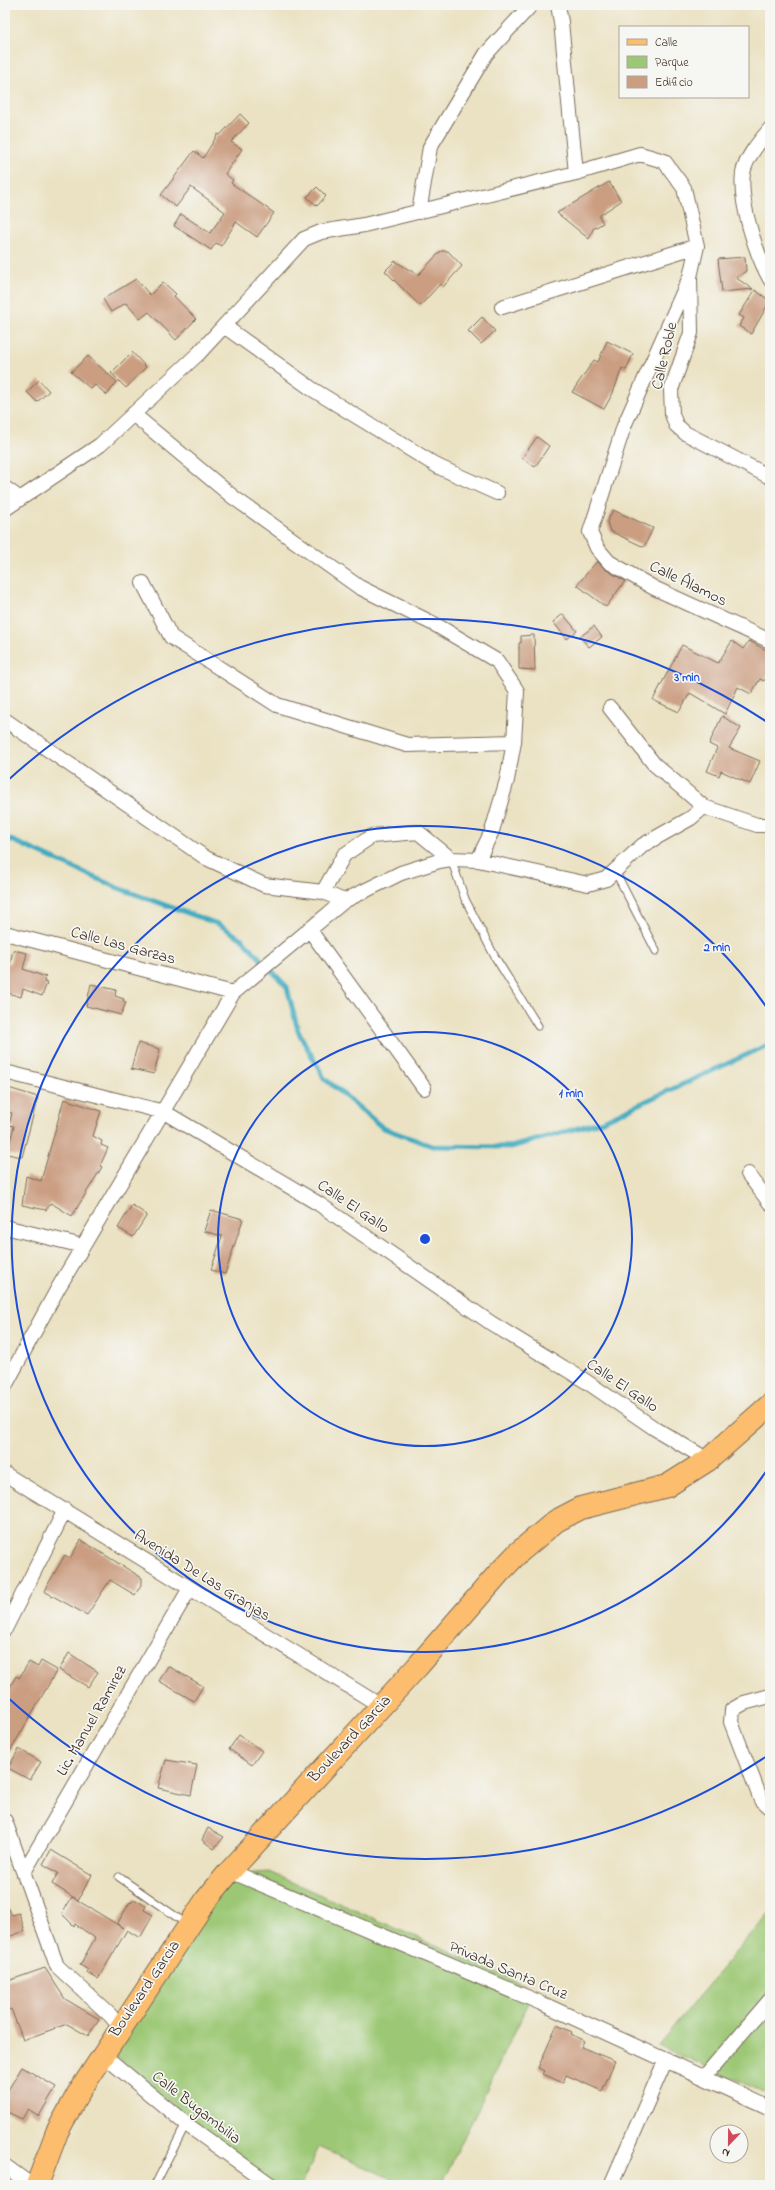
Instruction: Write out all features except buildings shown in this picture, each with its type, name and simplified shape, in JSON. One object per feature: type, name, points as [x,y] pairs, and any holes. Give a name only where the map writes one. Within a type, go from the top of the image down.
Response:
[{"type":"main road","name":"Boulevard Garcia","points":[[37,2185],[57,2132],[102,2054],[188,1925],[230,1871],[504,1569],[556,1521],[581,1508],[667,1486],[708,1460],[770,1406]]},
{"type":"street","points":[[419,212],[430,147],[486,54],[532,5]]},
{"type":"street","points":[[5,509],[19,498],[100,445],[199,353],[304,240],[321,232],[364,226],[576,173],[558,5]]},
{"type":"street","points":[[770,129],[755,148],[743,173],[744,200],[756,246],[770,279]]},
{"type":"street","name":"Calle Roble","points":[[576,173],[640,154],[652,156],[664,161],[684,188],[697,246],[690,277],[691,333],[671,390],[672,414],[676,425],[685,433],[770,477]]},
{"type":"street","points":[[502,307],[697,246]]},
{"type":"street","name":"Calle Álamos","points":[[690,277],[624,426],[590,532],[597,548],[609,562],[654,588],[770,641]]},
{"type":"street","points":[[224,326],[312,389],[439,467],[497,494]]},
{"type":"street","points":[[134,414],[232,497],[359,587],[436,625],[497,661],[518,691],[514,742],[507,780],[492,831],[478,860]]},
{"type":"street","points":[[5,488],[19,498]]},
{"type":"street","points":[[143,583],[171,637],[277,705],[407,744],[514,742]]},
{"type":"street","points":[[610,708],[654,764],[704,807],[757,825],[770,825]]},
{"type":"street","points":[[5,720],[206,858],[264,885],[323,892],[344,901]]},
{"type":"street","points":[[5,1386],[57,1290],[164,1112],[233,993],[310,929],[344,901],[401,873],[451,859],[478,860],[588,884],[606,879],[643,844],[691,818],[704,807]]},
{"type":"street","points":[[323,892],[344,855],[372,836],[418,832],[451,859]]},
{"type":"street","points":[[310,929],[424,1088]]},
{"type":"street","name":"Calle Las Garzas","points":[[5,932],[233,993]]},
{"type":"street","name":"Calle El Gallo","points":[[5,1072],[164,1112],[319,1204],[492,1323],[587,1382],[654,1428],[708,1460]]},
{"type":"street","points":[[748,1174],[770,1202]]},
{"type":"street","points":[[5,1227],[83,1246]]},
{"type":"street","name":"Avenida De Las Granjas","points":[[5,1474],[381,1706]]},
{"type":"street","points":[[5,1629],[65,1510]]},
{"type":"street","name":"Lic. Manuel Ramirez","points":[[24,1872],[190,1588]]},
{"type":"street","points":[[770,1696],[744,1703],[732,1710],[731,1722],[761,1800],[770,1808]]},
{"type":"street","points":[[5,1821],[57,1966],[110,2015],[120,2027]]},
{"type":"street","name":"Privada Santa Cruz","points":[[230,1871],[541,2003],[770,2108]]},
{"type":"street","points":[[704,2077],[770,2000]]},
{"type":"street","name":"Calle Bugambilia","points":[[102,2054],[186,2124],[271,2185]]},
{"type":"street","points":[[610,2185],[666,2059]]},
{"type":"street","points":[[5,2166],[31,2185]]},
{"type":"lane","points":[[451,859],[465,899],[492,951],[538,1026]]},
{"type":"lane","points":[[615,871],[656,951]]},
{"type":"lane","points":[[119,1877],[188,1925]]},
{"type":"lane","points":[[155,2185],[186,2124]]},
{"type":"green space","points":[[269,1872],[535,1990],[441,2185],[405,2185],[319,2147],[301,2185],[274,2185],[213,2140],[100,2043],[213,1876]]},
{"type":"green space","points":[[770,1911],[770,2095],[658,2045]]},
{"type":"waterway","points":[[5,837],[118,888],[218,924],[242,939],[287,987],[298,1031],[324,1078],[383,1128],[432,1146],[511,1147],[603,1121],[770,1044]]}]
